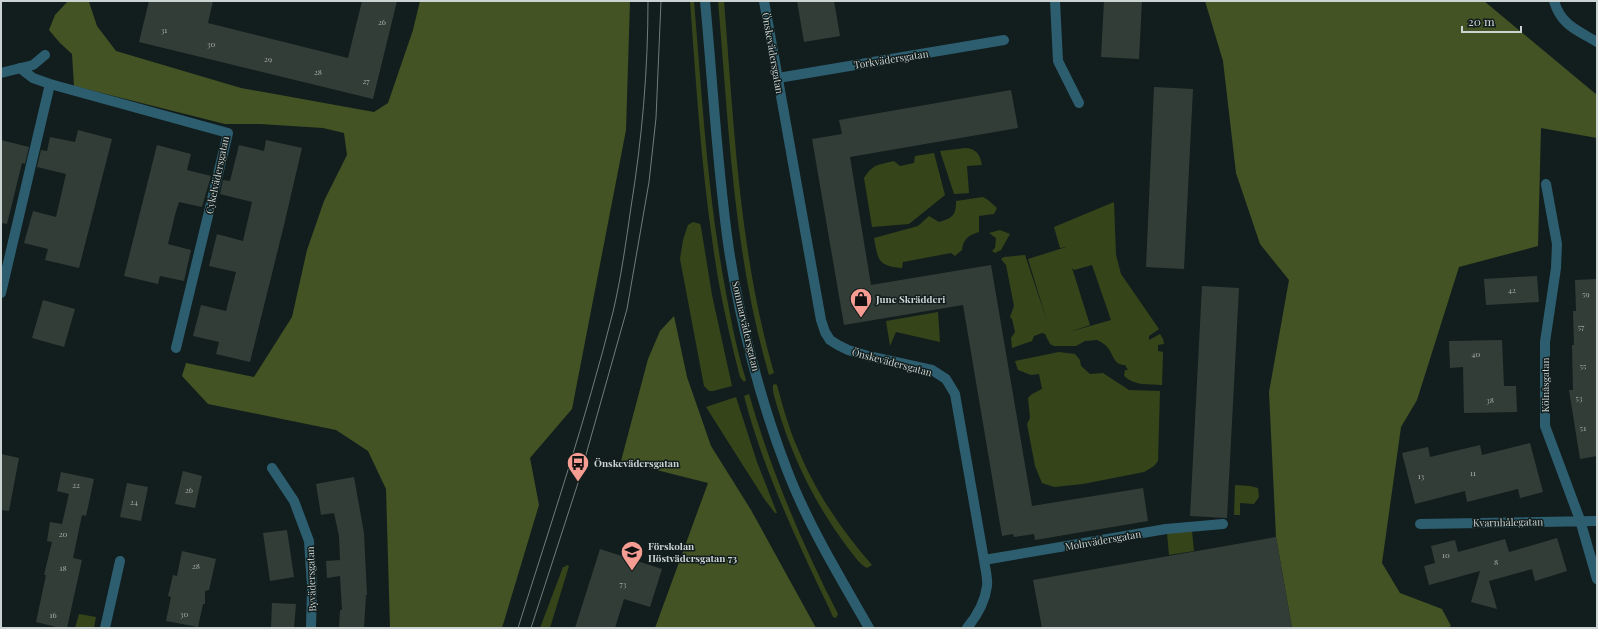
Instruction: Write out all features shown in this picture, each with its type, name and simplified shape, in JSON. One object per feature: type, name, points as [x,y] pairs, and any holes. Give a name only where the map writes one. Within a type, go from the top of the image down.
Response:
[{"type":"street","name":"Sommarvädersgatan","points":[[705,1],[719,162],[729,250],[738,300],[752,356],[770,422],[787,471],[803,508],[869,628]]},
{"type":"street","name":"Önskevädersgatan","points":[[764,1],[821,320],[825,332],[834,342],[848,350],[932,370],[946,379],[955,394],[987,585],[982,605],[976,617],[967,628]]},
{"type":"street","points":[[1055,1],[1058,61],[1079,103]]},
{"type":"street","points":[[1554,1],[1557,11],[1564,21],[1597,42]]},
{"type":"street","name":"Torkvädersgatan","points":[[778,78],[1004,40]]},
{"type":"street","points":[[1,73],[33,65],[45,55]]},
{"type":"street","name":"Cykelvädersgatan","points":[[20,68],[33,78],[50,84],[228,133],[176,348]]},
{"type":"street","points":[[1,293],[50,84]]},
{"type":"street","name":"Kölnåsgatan","points":[[1546,184],[1557,244],[1556,268],[1545,342],[1545,426],[1580,520],[1597,579]]},
{"type":"street","name":"Byvädersgatan","points":[[272,468],[294,501],[309,541],[312,586],[311,628]]},
{"type":"street","name":"Kvarnhålegatan","points":[[1420,524],[1580,520],[1597,521]]},
{"type":"street","name":"Molnvädersgatan","points":[[984,560],[1166,529],[1223,524]]},
{"type":"street","points":[[105,628],[120,561]]},
{"type":"green space","points":[[68,1],[89,2],[97,26],[116,51],[241,88],[374,112],[388,103],[413,30],[420,1],[630,1],[626,130],[572,409],[530,458],[539,505],[502,628],[390,628],[386,489],[368,451],[336,430],[208,404],[182,376],[186,363],[254,377],[292,317],[307,250],[324,201],[347,155],[344,133],[323,128],[260,124],[225,124],[74,86],[72,54],[49,30],[55,15]]},
{"type":"green space","points":[[690,1],[694,1],[713,212],[724,282],[739,356],[746,380],[744,382],[740,377],[728,328],[713,246],[702,155]]},
{"type":"green space","points":[[718,1],[724,1],[735,141],[745,235],[762,327],[774,373],[769,375],[747,282],[740,236],[729,142]]},
{"type":"green space","points":[[1205,1],[1484,1],[1597,95],[1597,138],[1541,128],[1538,246],[1459,267],[1417,400],[1401,427],[1382,563],[1400,593],[1442,609],[1451,626],[1447,628],[1292,628],[1276,537],[1269,392],[1289,280],[1260,244],[1236,173],[1223,61]]},
{"type":"green space","points":[[966,148],[977,153],[982,165],[967,166],[969,193],[954,194],[940,151]]},
{"type":"green space","points":[[934,153],[945,195],[909,224],[872,227],[864,178],[867,173],[880,164],[894,161],[900,166],[914,163],[915,156]]},
{"type":"green space","points":[[983,197],[997,208],[994,214],[979,216],[979,232],[965,240],[962,250],[955,256],[951,253],[903,262],[902,268],[888,265],[880,260],[874,238],[918,226],[929,216],[939,222],[944,221],[953,215],[956,201]]},
{"type":"green space","points":[[1114,202],[1116,255],[1121,274],[1159,329],[1149,336],[1149,340],[1160,334],[1163,339],[1164,344],[1158,345],[1158,351],[1163,352],[1162,385],[1142,384],[1128,379],[1124,376],[1125,370],[1128,370],[1125,365],[1121,365],[1116,362],[1107,347],[1097,340],[1085,341],[1076,346],[1054,346],[1050,344],[1045,334],[1042,333],[1034,336],[1032,341],[1012,348],[1011,338],[1015,332],[1012,319],[1010,317],[1014,306],[1006,265],[1001,259],[1004,257],[1025,255],[1047,321],[1028,259],[1066,247],[1060,248],[1054,227]],"holes":[[[1092,265],[1111,320],[1069,332],[1090,325],[1072,268],[1074,270]]]},
{"type":"green space","points":[[693,222],[700,224],[701,227],[712,295],[732,386],[713,391],[709,391],[704,386],[680,259],[683,240],[688,225]]},
{"type":"green space","points":[[1000,230],[1010,234],[1001,250],[995,253],[992,251],[995,248],[996,238],[989,233]]},
{"type":"green space","points":[[938,312],[940,342],[896,332],[890,346],[886,321]]},
{"type":"green space","points":[[674,316],[687,377],[711,446],[751,510],[816,628],[655,628],[708,483],[621,461],[648,359],[660,331]]},
{"type":"green space","points":[[1059,352],[1075,354],[1080,360],[1081,366],[1090,374],[1103,373],[1129,390],[1160,391],[1158,461],[1154,466],[1144,472],[1083,484],[1054,487],[1042,483],[1035,466],[1027,424],[1030,418],[1028,398],[1032,394],[1042,389],[1039,374],[1031,375],[1018,370],[1015,361]]},
{"type":"green space","points":[[773,385],[777,385],[786,418],[805,465],[830,510],[872,565],[867,568],[857,559],[836,532],[806,480],[783,425],[773,393]]},
{"type":"green space","points":[[749,394],[777,479],[812,561],[838,614],[836,618],[833,617],[781,504],[761,450],[744,396]]},
{"type":"green space","points":[[736,397],[757,462],[777,513],[775,513],[765,500],[706,407]]},
{"type":"green space","points":[[1235,485],[1258,488],[1259,497],[1254,504],[1240,503],[1240,515],[1234,515]]},
{"type":"green space","points":[[1192,531],[1194,551],[1169,555],[1167,533]]},
{"type":"green space","points":[[566,565],[569,566],[550,628],[540,628],[563,567]]},
{"type":"green space","points":[[79,614],[96,617],[94,628],[75,628]]},
{"type":"building","points":[[149,1],[213,1],[208,23],[348,58],[362,1],[397,1],[373,99],[139,42]]},
{"type":"building","points":[[797,1],[834,1],[840,36],[804,42]]},
{"type":"building","points":[[1104,1],[1142,1],[1139,59],[1101,57]]},
{"type":"building","points":[[1154,87],[1193,89],[1184,269],[1146,267]]},
{"type":"building","points":[[1011,90],[1018,128],[850,157],[871,285],[991,265],[1032,506],[1143,488],[1148,521],[1035,540],[1034,534],[1014,537],[1013,534],[1002,536],[963,305],[844,325],[812,139],[842,134],[839,120]]},
{"type":"building","points":[[78,130],[112,139],[79,268],[45,260],[48,249],[24,243],[33,211],[56,217],[66,174],[37,167],[41,150],[47,151],[50,137],[75,142]]},
{"type":"building","points":[[1,140],[29,147],[25,164],[22,163],[7,224],[1,223]]},
{"type":"building","points":[[266,140],[302,148],[250,362],[216,354],[219,342],[193,336],[201,305],[226,311],[236,272],[209,266],[217,234],[243,241],[252,202],[220,194],[223,180],[230,181],[239,145],[264,151]]},
{"type":"building","points":[[157,145],[191,154],[187,170],[211,176],[202,207],[179,202],[176,211],[168,244],[191,250],[184,281],[160,276],[158,284],[124,276]]},
{"type":"building","points":[[1537,276],[1539,302],[1486,305],[1484,279]]},
{"type":"building","points":[[1597,279],[1597,456],[1580,459],[1569,390],[1573,390],[1572,345],[1574,345],[1573,311],[1576,311],[1575,280]]},
{"type":"building","points":[[1202,286],[1239,288],[1227,518],[1190,516]]},
{"type":"building","points":[[43,300],[75,309],[64,347],[32,338]]},
{"type":"building","points":[[1502,340],[1504,386],[1516,386],[1517,412],[1464,413],[1463,367],[1450,368],[1449,341]]},
{"type":"building","points":[[1530,443],[1543,492],[1520,498],[1518,489],[1467,502],[1465,491],[1415,504],[1402,453],[1428,447],[1430,457],[1480,445],[1482,455]]},
{"type":"building","points":[[1,454],[19,458],[9,511],[1,510]]},
{"type":"building","points":[[183,471],[202,476],[195,508],[175,504]]},
{"type":"building","points":[[61,472],[94,479],[86,516],[82,515],[73,558],[82,560],[67,628],[60,628],[36,622],[46,575],[44,575],[52,542],[47,541],[50,522],[62,524],[69,494],[57,491]]},
{"type":"building","points":[[354,477],[364,533],[367,595],[364,628],[339,628],[340,610],[342,610],[340,576],[327,578],[326,561],[340,560],[339,536],[334,513],[321,515],[316,484]]},
{"type":"building","points":[[127,483],[148,487],[141,521],[120,517]]},
{"type":"building","points":[[287,530],[294,577],[270,581],[263,533]]},
{"type":"building","points":[[1276,537],[1292,628],[1042,628],[1033,580]]},
{"type":"building","points":[[1557,538],[1567,571],[1535,581],[1532,569],[1489,581],[1497,609],[1471,602],[1480,571],[1429,585],[1424,566],[1435,563],[1431,546],[1455,540],[1458,552],[1505,539],[1509,552]]},
{"type":"building","points":[[600,549],[662,569],[650,607],[624,599],[615,628],[575,628]]},
{"type":"building","points":[[182,551],[216,559],[209,590],[205,591],[205,604],[203,604],[198,627],[166,621],[171,597],[168,596],[173,575],[177,576]]},
{"type":"building","points":[[272,603],[296,604],[294,628],[271,628]]},
{"type":"tram line","points":[[518,628],[580,431],[603,352],[616,299],[635,181],[641,130],[646,79],[648,1]]},
{"type":"tram line","points":[[531,628],[578,483],[627,309],[649,182],[656,118],[661,1]]},
{"type":"place","name":"June Skrädderi","points":[[861,318]]},
{"type":"place","name":"Önskevädersgatan","points":[[578,482]]},
{"type":"place","name":"Förskolan Höstvädersgatan 73","points":[[632,572]]}]
